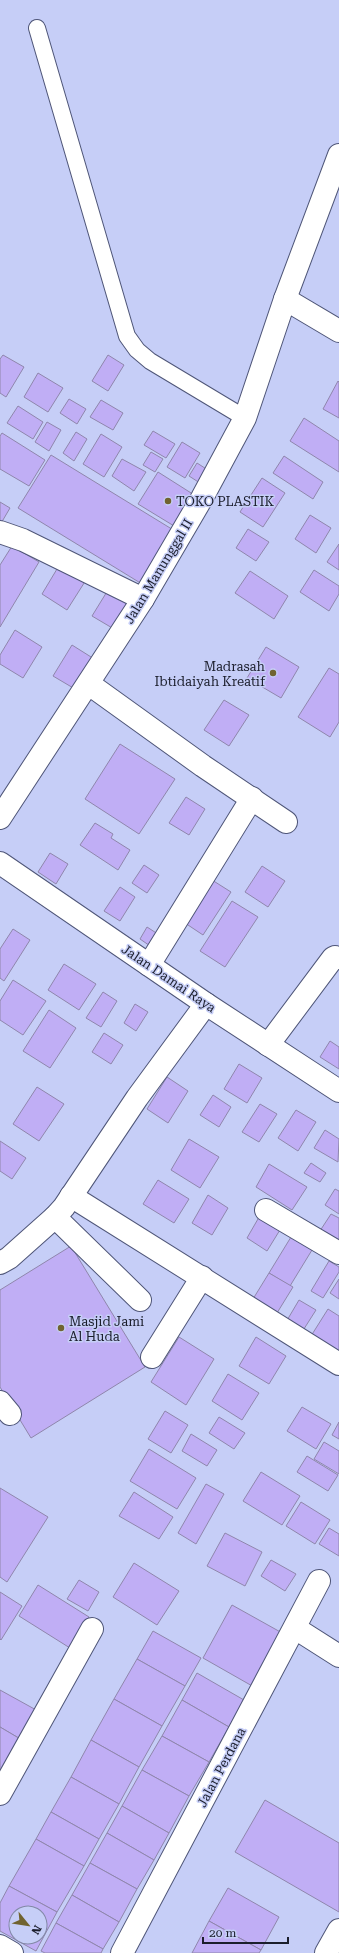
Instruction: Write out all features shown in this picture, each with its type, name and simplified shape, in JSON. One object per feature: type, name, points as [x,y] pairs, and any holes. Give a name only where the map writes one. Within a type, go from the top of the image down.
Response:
[{"type":"street","name":"Jalan Manunggal II","points":[[0,818],[143,599],[245,418],[285,299],[339,155]]},
{"type":"street","points":[[285,299],[339,331]]},
{"type":"street","points":[[0,532],[23,540],[143,599]]},
{"type":"street","points":[[88,684],[203,766],[286,822]]},
{"type":"street","points":[[149,965],[252,798]]},
{"type":"street","name":"Jalan Damai Raya","points":[[0,863],[206,1004],[339,1091]]},
{"type":"street","points":[[268,1045],[333,958],[339,958]]},
{"type":"street","points":[[0,1263],[9,1258],[55,1217],[71,1196],[137,1098],[206,1004]]},
{"type":"street","points":[[71,1196],[339,1364]]},
{"type":"street","points":[[266,1210],[339,1253]]},
{"type":"street","points":[[55,1217],[140,1300]]},
{"type":"street","points":[[152,1357],[202,1277]]},
{"type":"street","name":"Jalan Perdana","points":[[122,1953],[319,1581]]},
{"type":"street","points":[[295,1628],[339,1656]]},
{"type":"street","points":[[0,1794],[92,1629]]},
{"type":"street","points":[[326,1953],[339,1930]]},
{"type":"street","points":[[0,1946],[12,1953]]},
{"type":"lane","points":[[37,28],[127,336],[137,350],[150,361],[245,418]]},
{"type":"building","points":[[3,355],[24,367],[6,397],[0,393],[0,359]]},
{"type":"building","points":[[108,355],[124,365],[108,391],[92,381]]},
{"type":"building","points":[[38,373],[63,388],[48,412],[24,397]]},
{"type":"building","points":[[338,381],[339,382],[339,418],[323,409]]},
{"type":"building","points":[[69,399],[86,409],[77,424],[60,413]]},
{"type":"building","points":[[101,400],[123,413],[113,430],[90,417]]},
{"type":"building","points":[[18,406],[43,422],[33,439],[7,423]]},
{"type":"building","points":[[304,418],[339,441],[339,472],[290,441]]},
{"type":"building","points":[[47,422],[61,430],[49,451],[35,442]]},
{"type":"building","points":[[153,431],[175,444],[166,458],[144,445]]},
{"type":"building","points":[[76,432],[87,439],[74,461],[63,453]]},
{"type":"building","points":[[2,433],[45,460],[29,486],[0,469],[0,436]]},
{"type":"building","points":[[101,434],[122,447],[104,477],[83,464]]},
{"type":"building","points":[[182,442],[200,453],[185,478],[167,467]]},
{"type":"building","points":[[151,452],[163,459],[155,472],[143,465]]},
{"type":"building","points":[[51,455],[175,531],[142,584],[18,508]]},
{"type":"building","points":[[284,456],[323,482],[313,499],[273,473]]},
{"type":"building","points":[[122,459],[146,472],[134,491],[112,476]]},
{"type":"building","points":[[197,463],[211,472],[203,485],[189,476]]},
{"type":"building","name":"TOKO PLASTIK","points":[[158,472],[199,498],[179,529],[138,504]]},
{"type":"building","points":[[262,478],[285,493],[263,527],[240,512]]},
{"type":"building","points":[[0,502],[10,508],[0,525]]},
{"type":"building","points":[[310,515],[331,528],[316,553],[295,539]]},
{"type":"building","points":[[248,529],[269,542],[256,561],[236,548]]},
{"type":"building","points":[[339,544],[339,570],[327,562]]},
{"type":"building","points":[[12,546],[39,562],[0,627],[0,565]]},
{"type":"building","points":[[60,564],[86,580],[67,610],[42,594]]},
{"type":"building","points":[[314,570],[339,586],[339,594],[329,611],[300,592]]},
{"type":"building","points":[[250,571],[288,596],[274,619],[235,593]]},
{"type":"building","points":[[108,590],[135,607],[119,632],[92,616]]},
{"type":"building","points":[[15,630],[42,647],[23,678],[0,664],[0,655]]},
{"type":"building","points":[[72,645],[99,662],[80,692],[53,676]]},
{"type":"building","name":"Madrasah Ibtidaiyah Kreatif","points":[[266,647],[299,667],[281,698],[247,678]]},
{"type":"building","points":[[329,668],[339,674],[339,722],[330,737],[298,717]]},
{"type":"building","points":[[224,700],[249,715],[229,746],[204,730]]},
{"type":"building","points":[[120,744],[175,779],[139,834],[85,799]]},
{"type":"building","points":[[186,797],[205,809],[189,835],[169,823]]},
{"type":"building","points":[[95,823],[113,834],[111,838],[130,850],[118,870],[80,845]]},
{"type":"building","points":[[50,853],[68,864],[56,884],[38,872]]},
{"type":"building","points":[[144,865],[159,875],[147,893],[132,883]]},
{"type":"building","points":[[262,866],[285,881],[268,907],[245,892]]},
{"type":"building","points":[[212,880],[231,892],[203,935],[185,923]]},
{"type":"building","points":[[120,887],[135,897],[120,921],[104,911]]},
{"type":"building","points":[[232,901],[258,917],[225,967],[200,951]]},
{"type":"building","points":[[147,927],[164,938],[156,950],[140,939]]},
{"type":"building","points":[[13,929],[30,940],[4,981],[0,978],[0,949]]},
{"type":"building","points":[[64,964],[96,984],[79,1010],[48,990]]},
{"type":"building","points":[[13,980],[46,1001],[23,1035],[0,1020],[0,1001]]},
{"type":"building","points":[[103,992],[117,1001],[101,1027],[86,1018]]},
{"type":"building","points":[[135,1004],[148,1012],[136,1031],[124,1023]]},
{"type":"building","points":[[49,1010],[76,1028],[50,1068],[23,1051]]},
{"type":"building","points":[[104,1033],[123,1045],[111,1064],[92,1052]]},
{"type":"building","points":[[330,1041],[339,1047],[339,1069],[320,1057]]},
{"type":"building","points":[[239,1064],[262,1078],[247,1103],[224,1089]]},
{"type":"building","points":[[167,1077],[188,1091],[168,1123],[147,1109]]},
{"type":"building","points":[[37,1087],[64,1104],[39,1141],[13,1124]]},
{"type":"building","points":[[213,1095],[231,1107],[219,1127],[200,1115]]},
{"type":"building","points":[[260,1104],[277,1114],[259,1142],[242,1132]]},
{"type":"building","points":[[296,1110],[316,1122],[298,1151],[278,1138]]},
{"type":"building","points":[[325,1130],[339,1139],[338,1162],[314,1148]]},
{"type":"building","points":[[189,1139],[219,1157],[200,1188],[171,1170]]},
{"type":"building","points":[[0,1141],[26,1158],[12,1179],[0,1171]]},
{"type":"building","points":[[311,1163],[326,1173],[320,1182],[304,1173]]},
{"type":"building","points":[[269,1164],[307,1187],[292,1210],[256,1187]]},
{"type":"building","points":[[158,1180],[189,1199],[174,1223],[143,1204]]},
{"type":"building","points":[[335,1189],[339,1191],[339,1214],[325,1205]]},
{"type":"building","points":[[208,1195],[228,1208],[212,1235],[192,1223]]},
{"type":"building","points":[[262,1212],[283,1225],[267,1251],[247,1238]]},
{"type":"building","points":[[331,1214],[339,1218],[339,1251],[316,1237]]},
{"type":"building","points":[[291,1237],[312,1250],[290,1286],[269,1273]]},
{"type":"building","name":"Masjid Jami Al Huda","points":[[71,1246],[145,1367],[31,1438],[0,1387],[0,1290]]},
{"type":"building","points":[[329,1261],[339,1267],[339,1272],[323,1298],[311,1291]]},
{"type":"building","points":[[269,1273],[293,1287],[277,1313],[253,1299]]},
{"type":"building","points":[[339,1279],[339,1299],[330,1293]]},
{"type":"building","points":[[299,1300],[316,1310],[302,1332],[286,1322]]},
{"type":"building","points":[[328,1309],[339,1316],[339,1351],[311,1336]]},
{"type":"building","points":[[179,1337],[214,1359],[186,1405],[151,1382]]},
{"type":"building","points":[[256,1337],[286,1356],[269,1384],[239,1366]]},
{"type":"building","points":[[228,1374],[259,1393],[242,1420],[212,1401]]},
{"type":"building","points":[[302,1407],[331,1424],[316,1449],[287,1431]]},
{"type":"building","points":[[165,1411],[188,1425],[171,1453],[148,1439]]},
{"type":"building","points":[[219,1417],[245,1433],[234,1449],[209,1433]]},
{"type":"building","points":[[339,1422],[339,1439],[332,1435]]},
{"type":"building","points":[[191,1434],[217,1450],[207,1466],[182,1451]]},
{"type":"building","points":[[324,1442],[339,1451],[339,1474],[314,1459]]},
{"type":"building","points":[[149,1449],[196,1478],[177,1509],[130,1481]]},
{"type":"building","points":[[307,1456],[338,1475],[328,1491],[297,1472]]},
{"type":"building","points":[[261,1472],[300,1496],[282,1525],[243,1501]]},
{"type":"building","points":[[206,1484],[224,1494],[196,1544],[178,1533]]},
{"type":"building","points":[[0,1488],[48,1517],[7,1582],[0,1577]]},
{"type":"building","points":[[134,1492],[173,1517],[159,1539],[119,1516]]},
{"type":"building","points":[[301,1502],[330,1520],[315,1544],[286,1526]]},
{"type":"building","points":[[329,1528],[339,1534],[339,1556],[319,1544]]},
{"type":"building","points":[[225,1533],[262,1552],[245,1586],[207,1566]]},
{"type":"building","points":[[271,1560],[296,1574],[285,1591],[261,1576]]},
{"type":"building","points":[[134,1563],[179,1591],[157,1625],[113,1597]]},
{"type":"building","points":[[79,1580],[99,1592],[88,1611],[67,1599]]},
{"type":"building","points":[[38,1585],[89,1617],[70,1648],[19,1616]]},
{"type":"building","points":[[0,1592],[22,1606],[1,1640],[0,1639]]},
{"type":"building","points":[[232,1605],[284,1634],[254,1687],[203,1658]]},
{"type":"building","points":[[153,1631],[201,1658],[185,1686],[137,1659]]},
{"type":"building","points":[[137,1659],[185,1686],[162,1726],[114,1699]]},
{"type":"building","points":[[197,1673],[244,1700],[229,1727],[182,1700]]},
{"type":"building","points":[[0,1690],[38,1711],[22,1740],[0,1727]]},
{"type":"building","points":[[114,1699],[162,1726],[139,1767],[91,1740]]},
{"type":"building","points":[[182,1700],[229,1727],[209,1762],[162,1736]]},
{"type":"building","points":[[0,1727],[22,1740],[0,1779]]},
{"type":"building","points":[[162,1736],[209,1762],[189,1796],[142,1770]]},
{"type":"building","points":[[91,1740],[139,1767],[119,1804],[71,1777]]},
{"type":"building","points":[[142,1770],[189,1796],[169,1833],[122,1806]]},
{"type":"building","points":[[71,1777],[119,1804],[99,1839],[51,1812]]},
{"type":"building","points":[[265,1800],[339,1843],[339,1912],[235,1852]]},
{"type":"building","points":[[122,1806],[169,1833],[154,1860],[107,1833]]},
{"type":"building","points":[[51,1812],[99,1839],[84,1866],[36,1839]]},
{"type":"building","points":[[107,1833],[154,1860],[137,1889],[90,1863]]},
{"type":"building","points":[[36,1839],[84,1866],[57,1912],[48,1907],[48,1905],[44,1905],[9,1886]]},
{"type":"building","points":[[90,1863],[137,1889],[119,1922],[72,1895]]},
{"type":"building","points":[[9,1886],[44,1905],[8,1905],[8,1935],[0,1931],[0,1903]]},
{"type":"building","points":[[228,1888],[279,1917],[261,1950],[209,1921]]},
{"type":"building","points":[[72,1895],[119,1922],[103,1949],[56,1923]]},
{"type":"building","points":[[48,1907],[57,1912],[48,1929]]},
{"type":"building","points":[[209,1921],[261,1950],[259,1953],[192,1953]]},
{"type":"building","points":[[56,1923],[103,1949],[101,1953],[45,1953],[41,1951],[44,1945],[48,1945],[48,1938]]},
{"type":"building","points":[[25,1945],[39,1945],[36,1951]]},
{"type":"place","name":"TOKO PLASTIK","points":[[168,501]]},
{"type":"place","name":"Madrasah Ibtidaiyah Kreatif","points":[[273,673]]},
{"type":"place","name":"Masjid Jami Al Huda","points":[[61,1328]]}]
